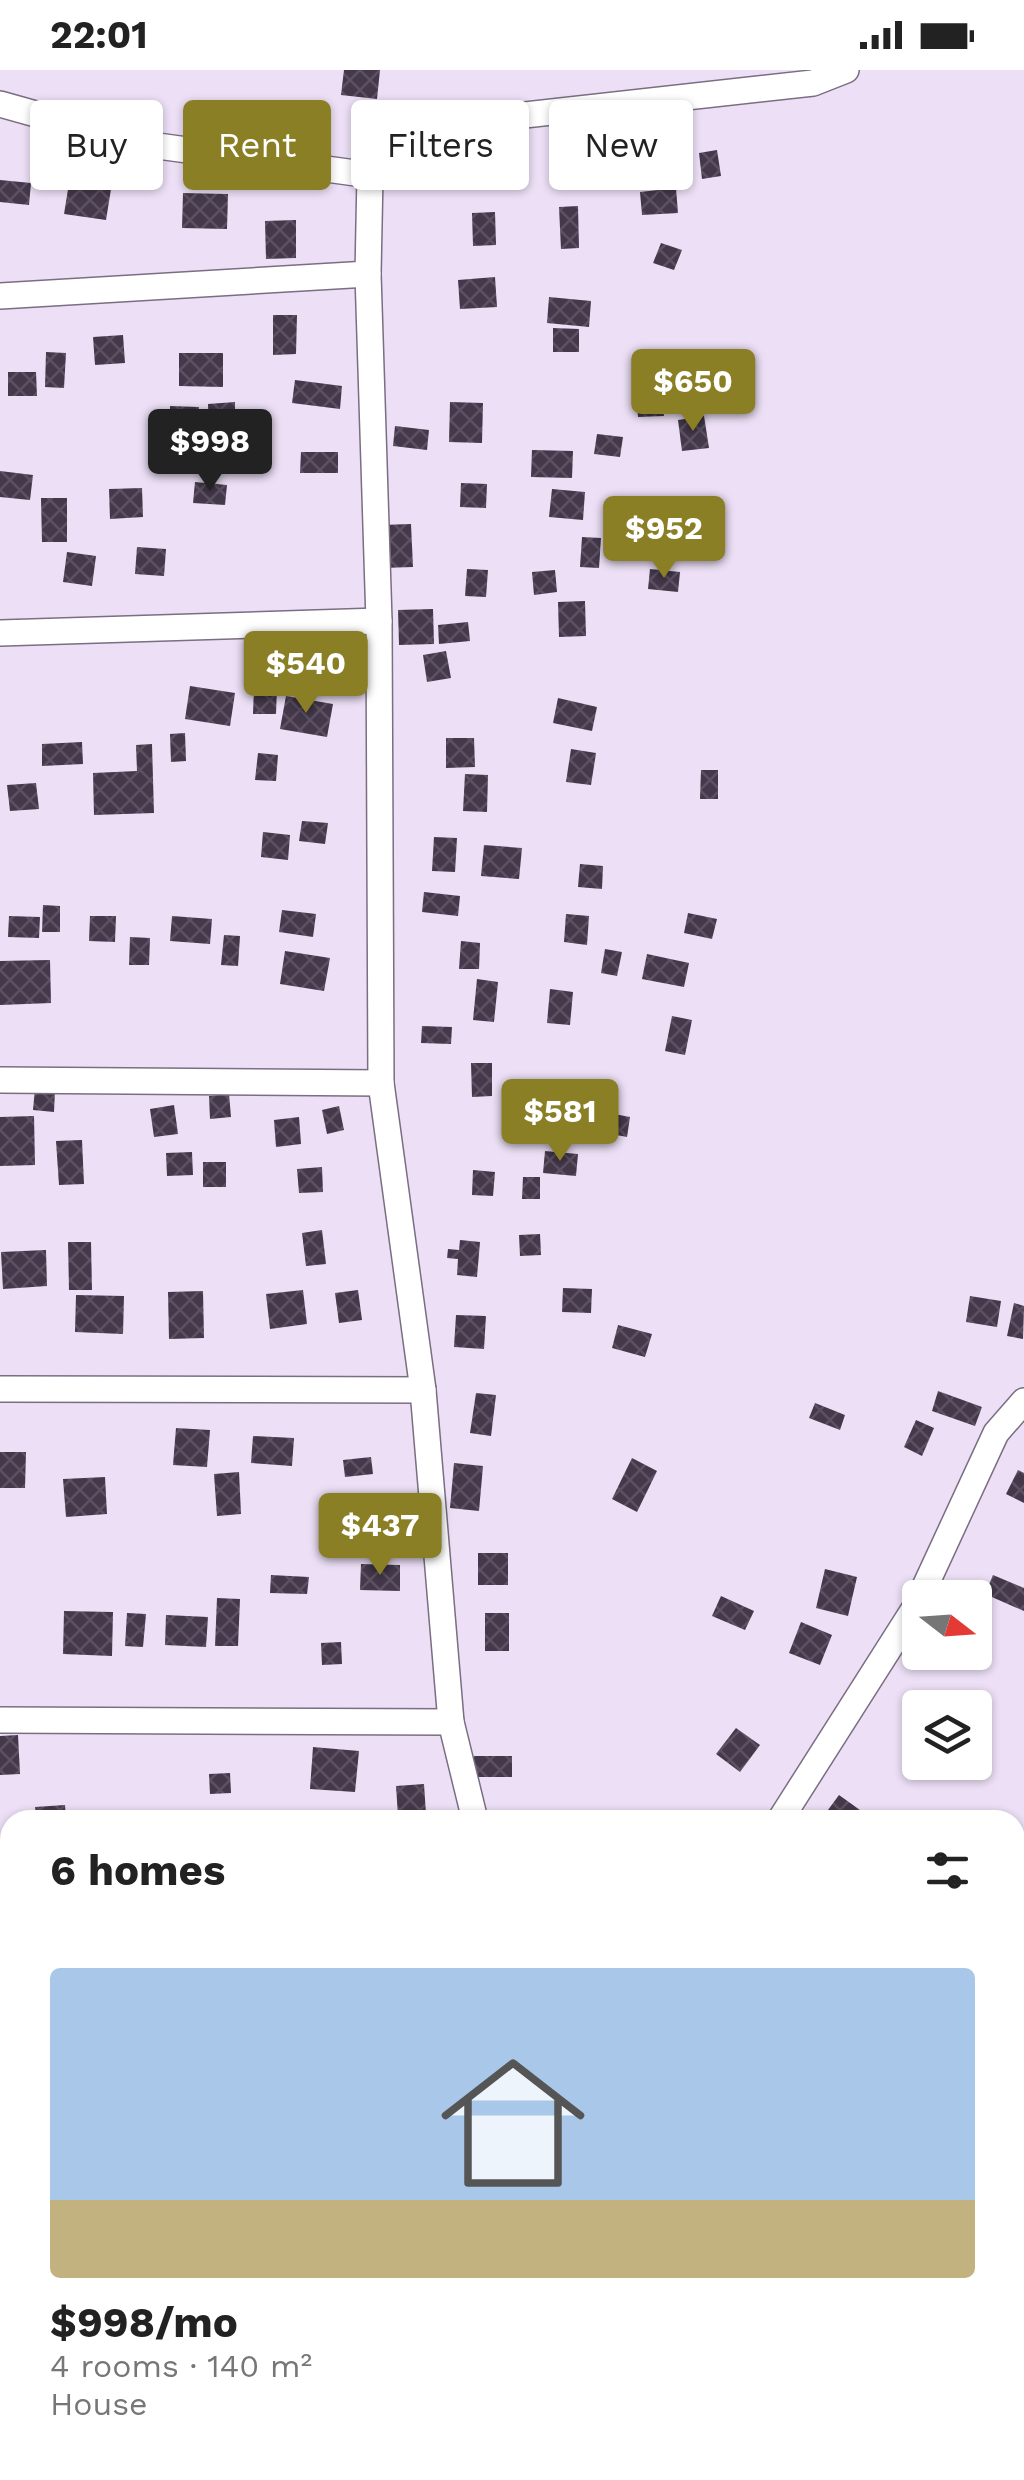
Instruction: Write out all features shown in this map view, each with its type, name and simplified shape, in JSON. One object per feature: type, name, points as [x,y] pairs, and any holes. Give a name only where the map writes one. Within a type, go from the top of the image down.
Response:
[{"type":"street","points":[[529,115],[812,84],[846,70]]},
{"type":"street","points":[[0,104],[143,144],[351,172]]},
{"type":"street","points":[[370,190],[368,274],[379,621],[380,1083],[423,1390],[450,1722],[472,1810]]},
{"type":"street","points":[[0,296],[368,274]]},
{"type":"street","points":[[0,633],[379,621]]},
{"type":"street","points":[[0,1080],[380,1083]]},
{"type":"street","points":[[0,1389],[423,1390]]},
{"type":"street","points":[[786,1810],[916,1606],[996,1433],[1024,1401]]},
{"type":"street","points":[[0,1720],[450,1722]]},
{"type":"building","points":[[344,70],[380,70],[377,99],[341,95]]},
{"type":"building","points":[[717,150],[721,176],[702,179],[699,153]]},
{"type":"building","points":[[0,180],[30,183],[29,205],[0,202]]},
{"type":"building","points":[[68,190],[111,190],[106,220],[64,214]]},
{"type":"building","points":[[676,190],[678,213],[642,215],[640,192]]},
{"type":"building","points":[[183,193],[228,194],[227,229],[182,228]]},
{"type":"building","points":[[578,206],[579,248],[561,249],[559,207]]},
{"type":"building","points":[[495,212],[496,245],[473,246],[472,213]]},
{"type":"building","points":[[296,220],[296,258],[266,259],[265,221]]},
{"type":"building","points":[[661,243],[682,250],[674,270],[653,263]]},
{"type":"building","points":[[495,277],[497,307],[460,309],[458,280]]},
{"type":"building","points":[[549,297],[591,301],[589,327],[547,323]]},
{"type":"building","points":[[273,315],[297,315],[296,354],[273,355]]},
{"type":"building","points":[[553,328],[579,329],[579,352],[553,352]]},
{"type":"building","points":[[123,335],[125,363],[95,365],[93,337]]},
{"type":"building","points":[[46,352],[66,353],[64,388],[45,387]]},
{"type":"building","points":[[179,353],[223,353],[223,387],[179,386]]},
{"type":"building","points":[[8,372],[36,372],[37,396],[8,396]]},
{"type":"building","points":[[295,380],[342,386],[340,409],[292,403]]},
{"type":"building","points":[[662,391],[664,416],[638,417],[636,393]]},
{"type":"building","points":[[235,402],[235,429],[209,430],[208,404]]},
{"type":"building","points":[[450,402],[483,403],[482,443],[449,442]]},
{"type":"building","points":[[170,406],[199,407],[198,424],[170,423]]},
{"type":"building","points":[[704,416],[709,448],[682,451],[678,420]]},
{"type":"building","points":[[395,426],[429,430],[427,450],[393,446]]},
{"type":"building","points":[[597,434],[623,437],[620,457],[594,454]]},
{"type":"building","points":[[532,450],[573,451],[572,478],[531,477]]},
{"type":"building","points":[[301,452],[338,452],[338,473],[300,473]]},
{"type":"building","points":[[0,471],[33,475],[30,500],[0,497]]},
{"type":"building","points":[[195,482],[227,485],[225,505],[193,503]]},
{"type":"building","points":[[461,483],[487,484],[486,508],[460,507]]},
{"type":"building","points":[[142,488],[143,517],[110,519],[109,489]]},
{"type":"building","points":[[552,489],[585,492],[583,520],[549,517]]},
{"type":"building","points":[[41,498],[67,498],[67,542],[42,542]]},
{"type":"building","points":[[411,524],[413,567],[382,568],[381,525]]},
{"type":"building","points":[[582,537],[601,538],[599,568],[580,567]]},
{"type":"building","points":[[137,547],[166,549],[164,576],[135,574]]},
{"type":"building","points":[[67,552],[96,556],[92,586],[63,582]]},
{"type":"building","points":[[467,569],[488,570],[486,597],[465,596]]},
{"type":"building","points":[[650,569],[680,572],[678,592],[648,589]]},
{"type":"building","points":[[555,570],[557,592],[534,595],[532,572]]},
{"type":"building","points":[[585,601],[586,636],[559,637],[558,602]]},
{"type":"building","points":[[433,609],[434,644],[399,645],[398,610]]},
{"type":"building","points":[[468,622],[470,641],[439,644],[438,625]]},
{"type":"building","points":[[446,651],[451,678],[427,682],[423,655]]},
{"type":"building","points":[[190,686],[235,693],[230,726],[185,719]]},
{"type":"building","points":[[254,686],[277,687],[276,714],[253,714]]},
{"type":"building","points":[[286,696],[333,704],[327,737],[280,729]]},
{"type":"building","points":[[558,698],[597,707],[592,731],[553,723]]},
{"type":"building","points":[[185,733],[186,761],[171,762],[170,734]]},
{"type":"building","points":[[446,738],[474,738],[475,767],[446,768]]},
{"type":"building","points":[[82,742],[83,764],[42,766],[42,744]]},
{"type":"building","points":[[152,744],[154,813],[94,815],[93,773],[137,771],[136,745]]},
{"type":"building","points":[[571,749],[596,753],[591,785],[566,782]]},
{"type":"building","points":[[258,753],[278,755],[276,781],[255,780]]},
{"type":"building","points":[[701,770],[718,770],[718,799],[700,799]]},
{"type":"building","points":[[465,774],[488,775],[487,812],[463,811]]},
{"type":"building","points":[[36,783],[39,809],[10,811],[7,785]]},
{"type":"building","points":[[302,821],[328,823],[325,844],[299,841]]},
{"type":"building","points":[[263,832],[290,835],[288,860],[261,857]]},
{"type":"building","points":[[434,837],[457,838],[455,872],[432,871]]},
{"type":"building","points":[[484,845],[522,848],[519,879],[481,876]]},
{"type":"building","points":[[580,864],[603,866],[602,889],[578,887]]},
{"type":"building","points":[[424,892],[460,896],[458,916],[422,912]]},
{"type":"building","points":[[43,905],[60,906],[60,932],[42,932]]},
{"type":"building","points":[[282,910],[316,914],[313,937],[279,932]]},
{"type":"building","points":[[688,913],[717,919],[712,939],[684,933]]},
{"type":"building","points":[[566,914],[589,916],[587,945],[564,942]]},
{"type":"building","points":[[9,916],[40,917],[39,938],[8,937]]},
{"type":"building","points":[[90,916],[116,916],[115,942],[89,941]]},
{"type":"building","points":[[172,916],[212,919],[210,944],[170,941]]},
{"type":"building","points":[[224,935],[240,936],[238,966],[221,965]]},
{"type":"building","points":[[130,937],[150,938],[149,965],[129,965]]},
{"type":"building","points":[[461,941],[480,943],[479,969],[459,969]]},
{"type":"building","points":[[605,949],[622,952],[617,976],[601,973]]},
{"type":"building","points":[[285,951],[330,958],[324,991],[280,984]]},
{"type":"building","points":[[647,954],[689,963],[684,987],[642,979]]},
{"type":"building","points":[[50,960],[51,1003],[0,1005],[0,961]]},
{"type":"building","points":[[477,979],[498,982],[494,1022],[473,1020]]},
{"type":"building","points":[[550,989],[573,992],[570,1025],[547,1023]]},
{"type":"building","points":[[672,1016],[692,1020],[685,1055],[665,1051]]},
{"type":"building","points":[[422,1026],[452,1027],[451,1044],[421,1043]]},
{"type":"building","points":[[471,1063],[492,1063],[492,1096],[472,1097]]},
{"type":"building","points":[[35,1088],[55,1090],[54,1112],[33,1110]]},
{"type":"building","points":[[229,1094],[231,1117],[210,1119],[209,1096]]},
{"type":"building","points":[[174,1105],[178,1134],[154,1137],[150,1109]]},
{"type":"building","points":[[339,1106],[344,1130],[327,1134],[322,1110]]},
{"type":"building","points":[[609,1113],[630,1117],[627,1137],[606,1133]]},
{"type":"building","points":[[34,1116],[35,1165],[0,1166],[0,1117]]},
{"type":"building","points":[[299,1117],[301,1144],[276,1147],[274,1120]]},
{"type":"building","points":[[82,1140],[84,1184],[59,1185],[56,1141]]},
{"type":"building","points":[[545,1151],[578,1154],[576,1176],[543,1173]]},
{"type":"building","points":[[192,1152],[193,1175],[167,1176],[166,1153]]},
{"type":"building","points":[[203,1162],[226,1162],[226,1187],[203,1187]]},
{"type":"building","points":[[322,1167],[323,1192],[299,1193],[297,1169]]},
{"type":"building","points":[[473,1170],[495,1172],[493,1196],[472,1195]]},
{"type":"building","points":[[523,1177],[540,1177],[540,1199],[522,1199]]},
{"type":"building","points":[[322,1230],[326,1264],[306,1266],[302,1233]]},
{"type":"building","points":[[540,1234],[541,1255],[520,1256],[519,1235]]},
{"type":"building","points":[[460,1240],[480,1242],[477,1277],[457,1275],[458,1259],[447,1258],[448,1249],[459,1250]]},
{"type":"building","points":[[68,1242],[91,1242],[92,1290],[69,1290]]},
{"type":"building","points":[[46,1250],[47,1286],[3,1289],[1,1252]]},
{"type":"building","points":[[563,1288],[592,1289],[591,1313],[562,1312]]},
{"type":"building","points":[[303,1290],[307,1324],[270,1329],[266,1294]]},
{"type":"building","points":[[358,1290],[362,1320],[339,1323],[335,1293]]},
{"type":"building","points":[[203,1291],[204,1338],[169,1339],[168,1292]]},
{"type":"building","points":[[76,1295],[124,1296],[123,1334],[75,1332]]},
{"type":"building","points":[[970,1296],[1001,1301],[997,1327],[966,1322]]},
{"type":"building","points":[[1014,1303],[1024,1306],[1023,1339],[1007,1336]]},
{"type":"building","points":[[456,1315],[486,1316],[484,1349],[454,1347]]},
{"type":"building","points":[[618,1325],[652,1334],[645,1357],[612,1348]]},
{"type":"building","points":[[938,1391],[982,1407],[975,1426],[932,1411]]},
{"type":"building","points":[[476,1393],[496,1395],[491,1436],[470,1433]]},
{"type":"building","points":[[815,1403],[845,1415],[840,1430],[809,1418]]},
{"type":"building","points":[[916,1420],[934,1428],[922,1456],[904,1447]]},
{"type":"building","points":[[176,1428],[210,1430],[207,1467],[173,1465]]},
{"type":"building","points":[[253,1436],[294,1438],[292,1466],[251,1463]]},
{"type":"building","points":[[0,1452],[26,1452],[25,1488],[0,1488]]},
{"type":"building","points":[[371,1457],[373,1474],[345,1477],[343,1460]]},
{"type":"building","points":[[632,1458],[657,1471],[637,1512],[612,1499]]},
{"type":"building","points":[[454,1463],[483,1466],[479,1511],[450,1508]]},
{"type":"building","points":[[1018,1470],[1024,1473],[1024,1503],[1006,1494]]},
{"type":"building","points":[[239,1472],[241,1514],[217,1516],[214,1474]]},
{"type":"building","points":[[105,1477],[107,1514],[66,1517],[63,1479]]},
{"type":"building","points":[[478,1553],[508,1553],[508,1585],[478,1585]]},
{"type":"building","points":[[361,1564],[400,1565],[400,1591],[360,1590]]},
{"type":"building","points":[[825,1569],[857,1577],[848,1616],[816,1608]]},
{"type":"building","points":[[271,1575],[309,1577],[307,1594],[270,1593]]},
{"type":"building","points":[[993,1575],[1024,1588],[1024,1611],[992,1597]]},
{"type":"building","points":[[721,1596],[754,1611],[745,1630],[712,1616]]},
{"type":"building","points":[[217,1598],[240,1599],[238,1646],[215,1646]]},
{"type":"building","points":[[64,1611],[113,1612],[112,1656],[63,1654]]},
{"type":"building","points":[[127,1613],[146,1614],[143,1647],[125,1646]]},
{"type":"building","points":[[485,1613],[509,1613],[509,1651],[485,1651]]},
{"type":"building","points":[[166,1615],[208,1617],[206,1647],[165,1645]]},
{"type":"building","points":[[801,1622],[832,1635],[820,1665],[789,1653]]},
{"type":"building","points":[[341,1642],[342,1664],[322,1665],[321,1643]]},
{"type":"building","points":[[736,1728],[760,1745],[740,1772],[716,1754]]},
{"type":"building","points":[[18,1735],[20,1774],[0,1775],[0,1736]]},
{"type":"building","points":[[313,1747],[359,1751],[355,1792],[310,1789]]},
{"type":"building","points":[[474,1756],[512,1756],[512,1777],[474,1777]]},
{"type":"building","points":[[230,1773],[231,1793],[210,1794],[209,1774]]},
{"type":"building","points":[[424,1784],[426,1810],[398,1810],[396,1786]]},
{"type":"building","points":[[839,1795],[860,1810],[828,1810]]},
{"type":"building","points":[[65,1805],[65,1810],[35,1810],[35,1807]]}]
